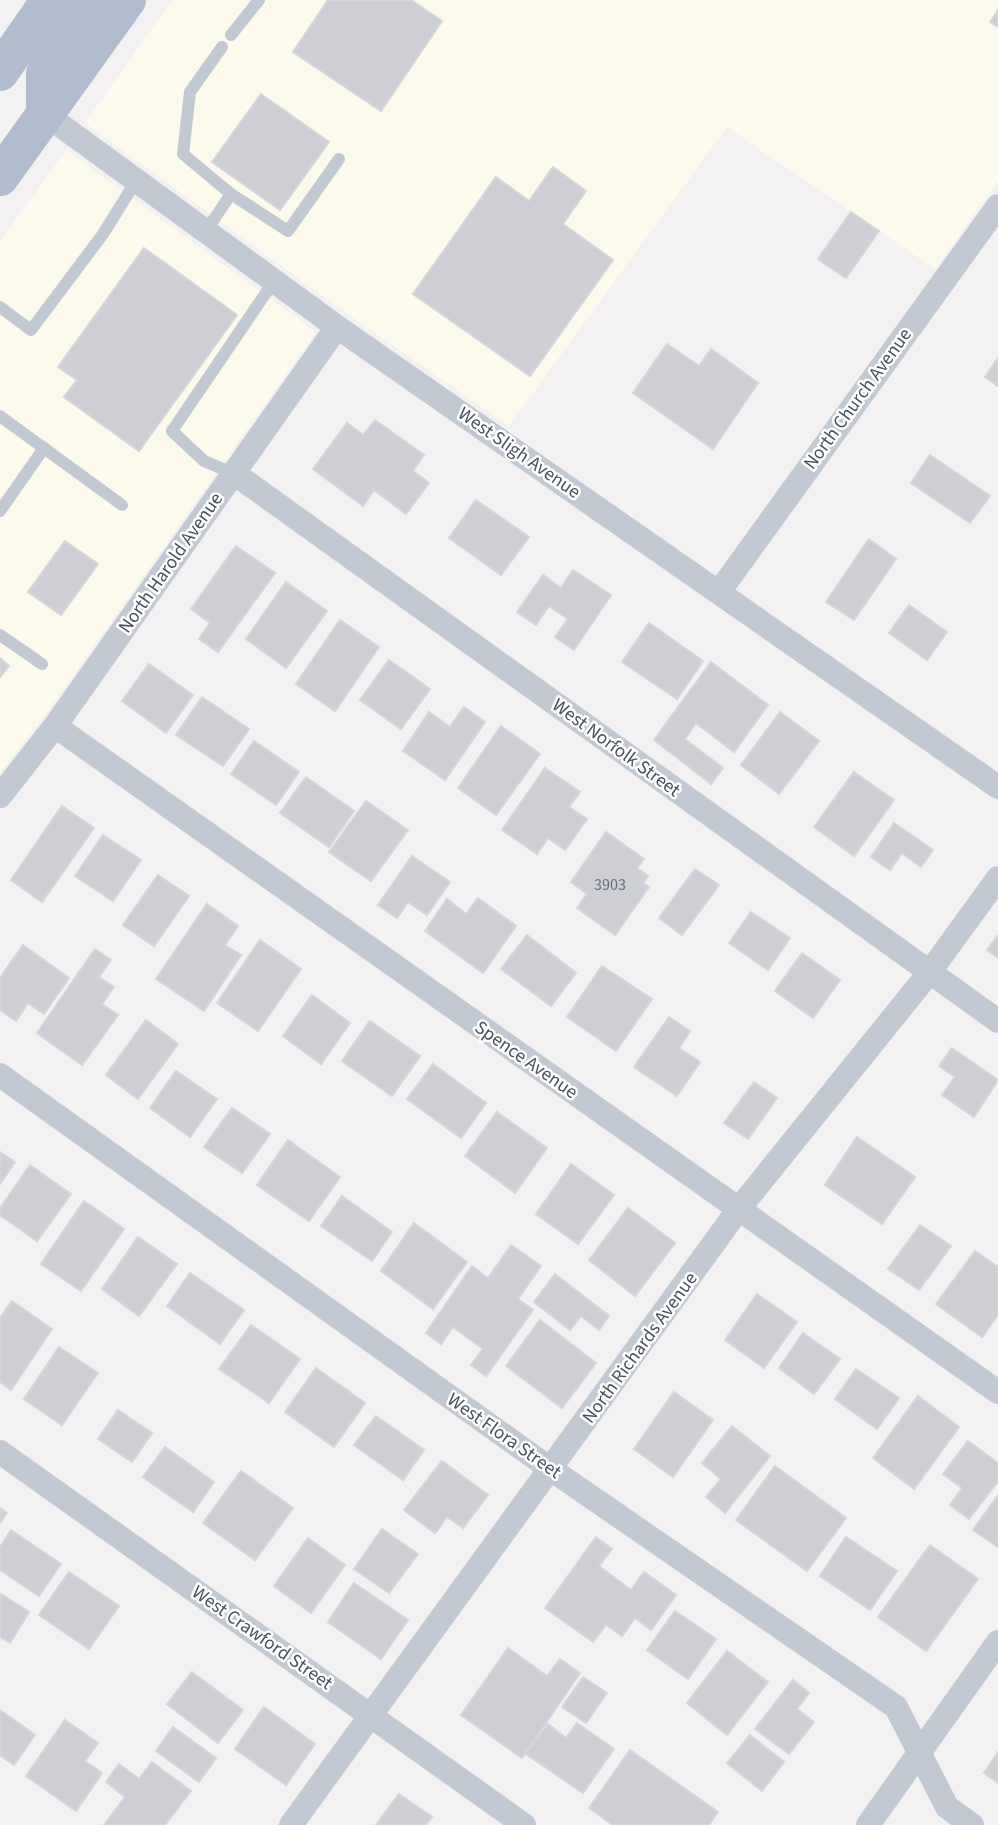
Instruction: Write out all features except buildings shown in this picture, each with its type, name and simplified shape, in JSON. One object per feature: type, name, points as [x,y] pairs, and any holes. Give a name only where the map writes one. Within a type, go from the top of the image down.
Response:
[{"type":"main road","points":[[0,72],[51,0]]},
{"type":"main road","points":[[45,114],[45,74],[69,26],[87,0]]},
{"type":"main road","points":[[0,177],[127,0]]},
{"type":"street","name":"West Sligh Avenue","points":[[45,114],[337,327],[998,787]]},
{"type":"street","name":"North Church Avenue","points":[[719,592],[998,206]]},
{"type":"street","name":"North Harold Avenue","points":[[0,796],[55,726],[337,327]]},
{"type":"street","name":"West Norfolk Street","points":[[234,474],[998,1021]]},
{"type":"street","name":"Spence Avenue","points":[[55,726],[998,1392]]},
{"type":"street","name":"North Richards Avenue","points":[[291,1825],[552,1470],[738,1210],[929,973],[998,878]]},
{"type":"street","name":"West Flora Street","points":[[0,1074],[552,1470],[896,1707],[918,1755],[947,1807],[972,1825]]},
{"type":"street","name":"West Crawford Street","points":[[0,1452],[524,1825]]},
{"type":"street","points":[[868,1825],[998,1642]]},
{"type":"lane","points":[[231,35],[259,0]]},
{"type":"lane","points":[[222,47],[190,92],[183,155],[231,194],[288,231],[339,159]]},
{"type":"lane","points":[[0,307],[32,330],[103,234],[136,181]]},
{"type":"lane","points":[[206,231],[231,194]]},
{"type":"lane","points":[[234,474],[204,461],[172,431],[274,281]]},
{"type":"lane","points":[[0,416],[122,505]]},
{"type":"lane","points":[[0,512],[44,448]]},
{"type":"lane","points":[[0,635],[43,664]]},
{"type":"shaded area","points":[[172,0],[998,0],[998,181],[935,269],[727,127],[509,426],[346,313],[85,123]]},
{"type":"shaded area","points":[[66,150],[316,332],[43,718],[0,772],[0,241]]}]
